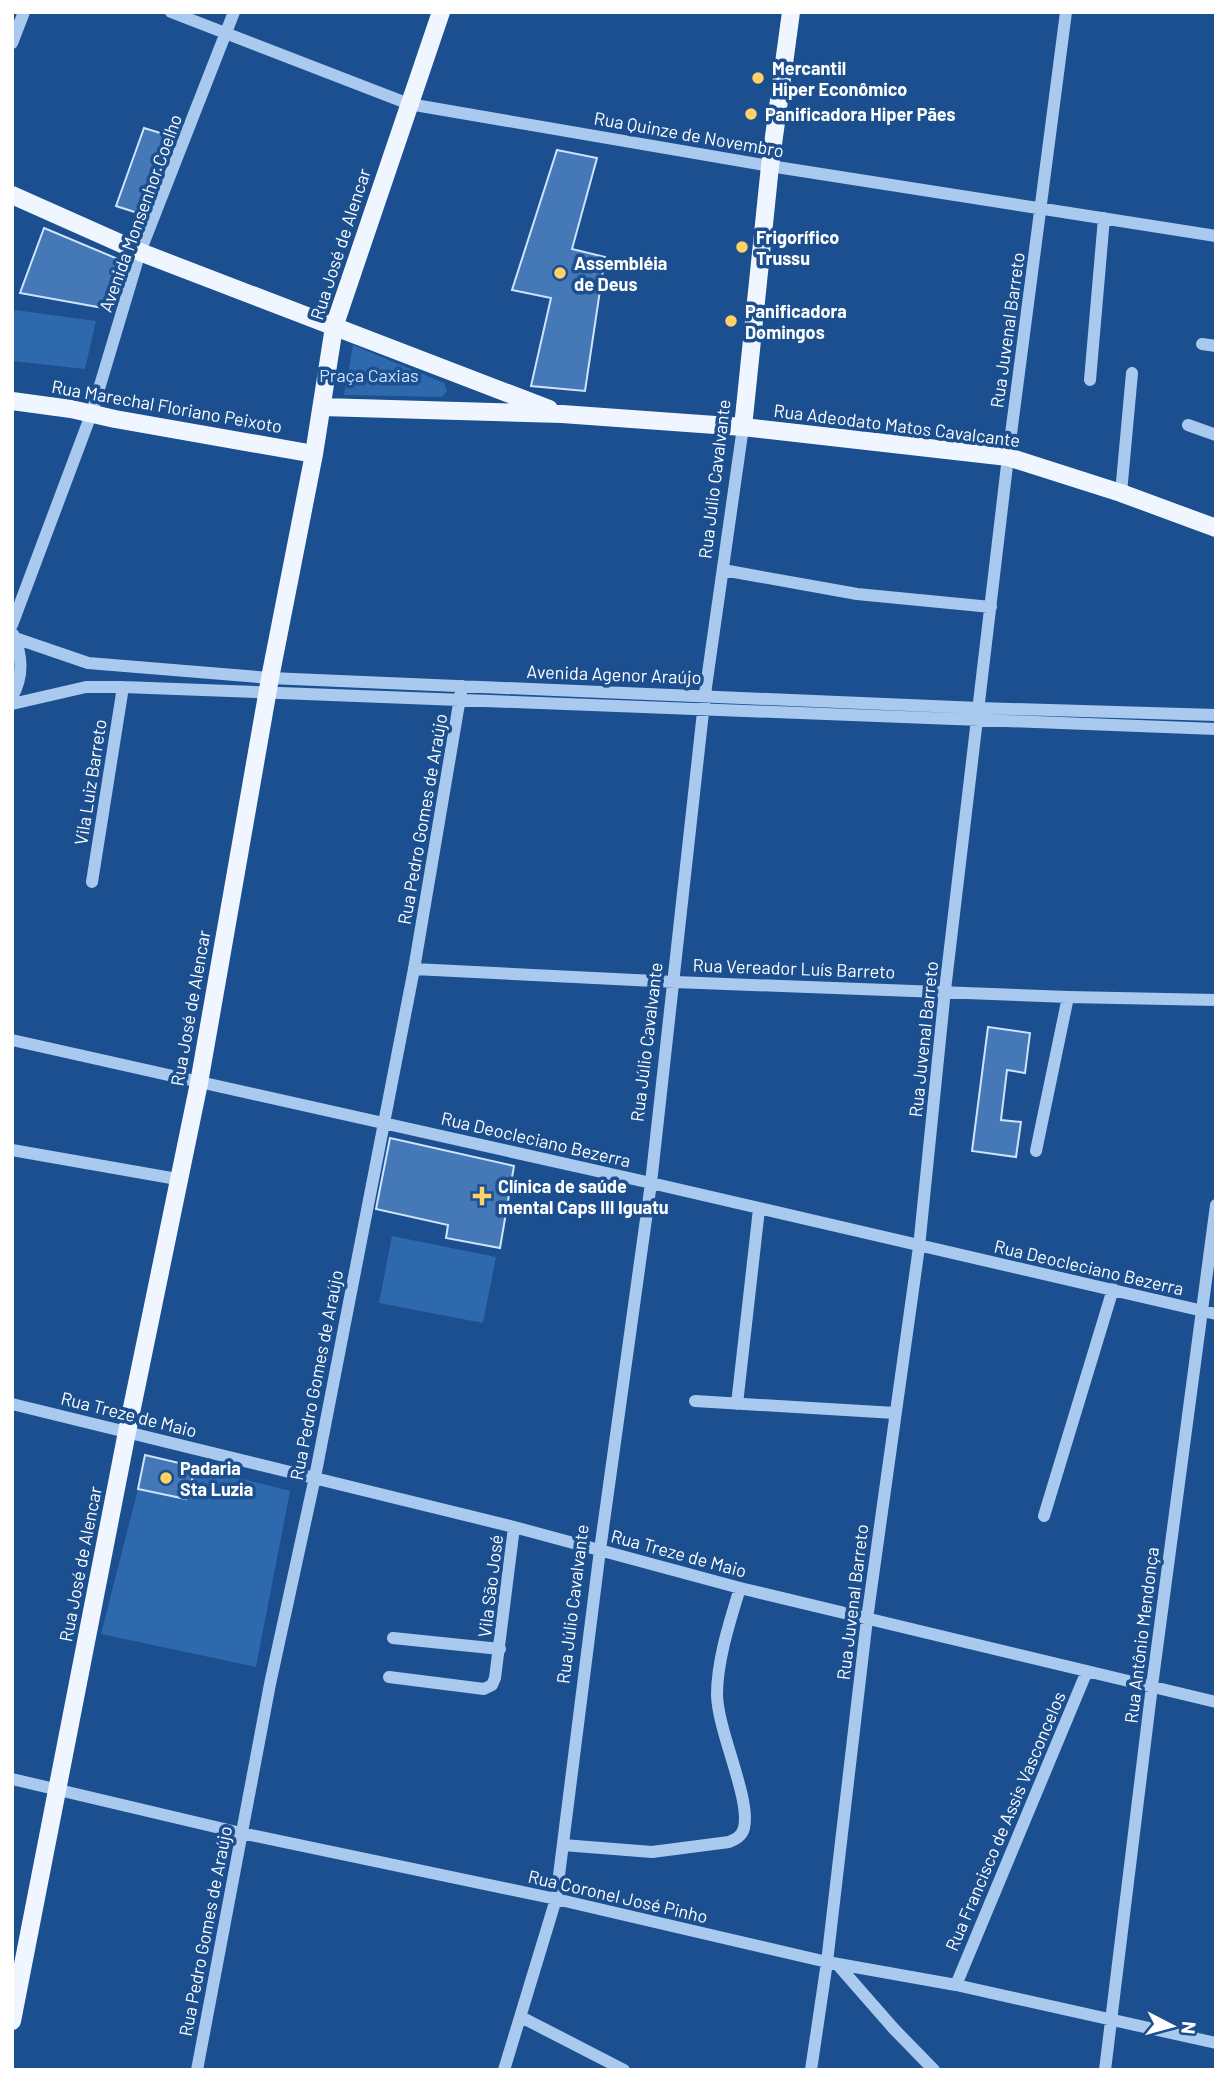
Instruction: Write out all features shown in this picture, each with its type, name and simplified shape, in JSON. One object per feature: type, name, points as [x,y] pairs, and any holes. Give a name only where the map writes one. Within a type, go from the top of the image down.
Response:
[{"type":"main road","name":"Rua José de Alencar","points":[[12,2021],[177,1179],[199,1083],[269,686],[314,454],[334,327],[441,12]]},
{"type":"main road","name":"Rua Júlio Cavalvante","points":[[743,427],[770,166],[791,12]]},
{"type":"main road","name":"Rua Adeodato Matos Cavalcante","points":[[12,195],[140,252],[562,414]]},
{"type":"main road","name":"Rua Marechal Floriano Peixoto","points":[[12,401],[92,412],[115,419],[314,454]]},
{"type":"main road","name":"Rua Adeodato Matos Cavalcante","points":[[322,407],[562,414],[743,427],[1008,457],[1121,493],[1216,528]]},
{"type":"street","points":[[12,43],[24,12]]},
{"type":"street","name":"Rua Quinze de Novembro","points":[[171,12],[409,104],[770,166],[1216,236]]},
{"type":"street","name":"Avenida Monsenhor Coelho","points":[[13,632],[92,412],[140,252],[234,12]]},
{"type":"street","name":"Rua Juvenal Barreto","points":[[811,2070],[832,1964],[867,1619],[919,1247],[945,990],[1008,457],[1066,12]]},
{"type":"street","points":[[1090,380],[1104,218]]},
{"type":"street","points":[[1121,493],[1132,373]]},
{"type":"street","points":[[1188,425],[1216,435]]},
{"type":"street","name":"Rua Júlio Cavalvante","points":[[504,2070],[556,1899],[600,1550],[651,1183],[705,694],[743,427]]},
{"type":"street","points":[[723,570],[857,594],[992,607]]},
{"type":"street","points":[[12,697],[16,690],[21,657],[13,632]]},
{"type":"street","name":"Avenida Agenor Araújo","points":[[13,632],[88,663],[269,686],[460,700],[704,709],[1216,715]]},
{"type":"street","name":"Avenida Agenor Araújo","points":[[12,704],[86,687],[461,686],[705,694],[1216,729]]},
{"type":"street","name":"Rua Pedro Gomes de Araújo","points":[[197,2070],[241,1833],[315,1477],[414,969],[461,686]]},
{"type":"street","name":"Vila Luiz Barreto","points":[[92,882],[123,687]]},
{"type":"street","name":"Rua Vereador Luís Barreto","points":[[414,969],[675,982],[1216,1000]]},
{"type":"street","points":[[1036,1151],[1068,997]]},
{"type":"street","name":"Rua Deocleciano Bezerra","points":[[12,1040],[651,1183],[1216,1314]]},
{"type":"street","points":[[12,1150],[177,1179]]},
{"type":"street","name":"Rua Antônio Mendonça","points":[[1105,2070],[1152,1686],[1216,1205]]},
{"type":"street","points":[[737,1404],[759,1209]]},
{"type":"street","points":[[1044,1516],[1113,1289]]},
{"type":"street","points":[[695,1401],[895,1413]]},
{"type":"street","name":"Rua Treze de Maio","points":[[12,1404],[514,1527],[740,1588],[1216,1702]]},
{"type":"street","name":"Vila São José","points":[[389,1677],[484,1689],[492,1685],[500,1649],[514,1527]]},
{"type":"street","points":[[563,1845],[652,1852],[729,1842],[742,1832],[745,1818],[720,1725],[717,1690],[740,1588]]},
{"type":"street","name":"Vila São José","points":[[393,1638],[500,1649]]},
{"type":"street","name":"Rua Francisco de Assis Vasconcelos","points":[[956,1985],[1087,1671]]},
{"type":"street","name":"Rua Coronel José Pinho","points":[[12,1779],[241,1833],[556,1899],[832,1964],[956,1985],[1216,2043]]},
{"type":"street","points":[[832,1964],[934,2070]]},
{"type":"street","points":[[521,2017],[624,2070]]},
{"type":"green space","points":[[15,310],[96,321],[85,369],[12,361],[12,323]]},
{"type":"green space","name":"Praça Caxias","points":[[353,345],[444,383],[447,391],[442,397],[344,395]]},
{"type":"green space","points":[[392,1236],[496,1257],[483,1323],[379,1303]]},
{"type":"green space","points":[[196,1467],[290,1491],[256,1667],[101,1634],[138,1489],[186,1499]]},
{"type":"building","points":[[144,128],[173,137],[144,215],[116,206]]},
{"type":"building","name":"Assembléia de Deus","points":[[557,150],[597,158],[572,249],[605,257],[585,391],[531,386],[551,298],[512,290]]},
{"type":"building","points":[[44,228],[125,262],[109,309],[20,293]]},
{"type":"building","points":[[988,1027],[1030,1033],[1025,1073],[1007,1070],[1001,1120],[1021,1122],[1016,1157],[972,1151]]},
{"type":"building","points":[[390,1138],[514,1166],[500,1248],[446,1238],[448,1225],[376,1209]]},
{"type":"building","name":"Padaria Sta Luzia","points":[[145,1455],[196,1467],[186,1499],[138,1489]]},
{"type":"place","name":"Mercantil Hiper Econômico","points":[[758,78]]},
{"type":"place","name":"Panificadora Hiper Pães","points":[[751,114]]},
{"type":"place","name":"Frigorífico Trussu","points":[[742,247]]},
{"type":"place","name":"Assembléia de Deus","points":[[560,273]]},
{"type":"place","name":"Panificadora Domingos","points":[[731,321]]},
{"type":"place","name":"Clínica de saúde mental Caps III Iguatu","points":[[482,1196]]},
{"type":"place","name":"Padaria Sta Luzia","points":[[166,1478]]}]
